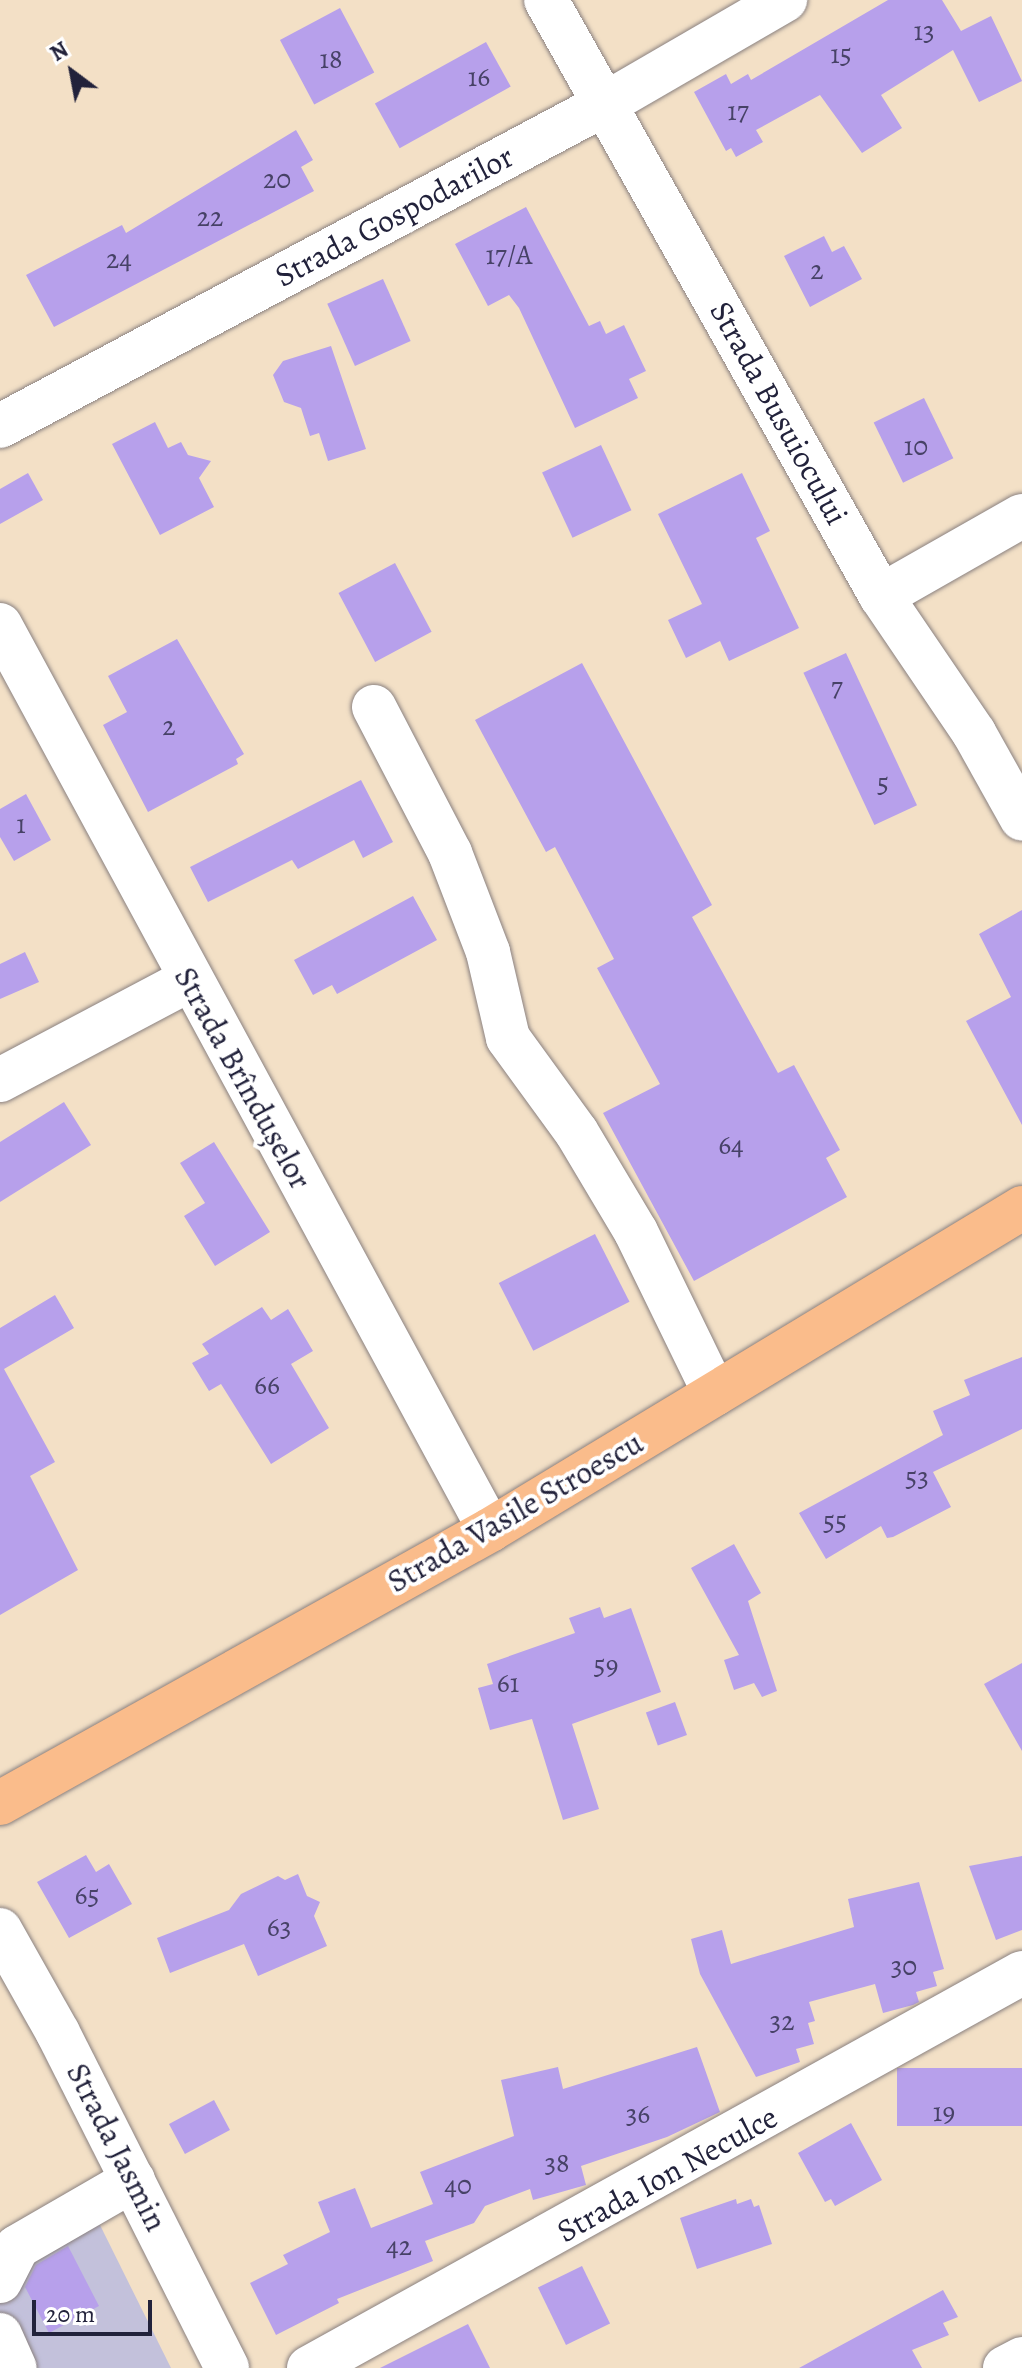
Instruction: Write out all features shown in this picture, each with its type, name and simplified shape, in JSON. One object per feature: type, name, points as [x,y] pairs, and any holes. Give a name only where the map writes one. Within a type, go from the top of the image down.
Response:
[{"type":"main road","name":"Strada Vasile Stroescu","points":[[0,1803],[490,1530],[1022,1208]]},
{"type":"street","name":"Strada Busuiocului","points":[[546,0],[607,103],[881,596],[974,733],[1022,819]]},
{"type":"street","name":"Strada Gospodarilor","points":[[0,426],[607,103],[785,0]]},
{"type":"street","points":[[881,596],[1022,516]]},
{"type":"street","name":"Strada Brîndușelor","points":[[0,625],[189,980],[490,1530]]},
{"type":"street","points":[[374,707],[450,853],[488,952],[508,1038],[577,1133],[636,1232],[715,1394]]},
{"type":"street","points":[[0,1080],[189,980]]},
{"type":"street","name":"Strada Jasmin","points":[[0,1930],[133,2180],[227,2368]]},
{"type":"street","name":"Strada Ion Neculce","points":[[309,2368],[1022,1973]]},
{"type":"street","points":[[0,2281],[17,2247],[133,2180]]},
{"type":"street","points":[[0,2335],[15,2368]]},
{"type":"street","points":[[1005,2368],[1022,2359]]},
{"type":"shaded area","points":[[99,2223],[171,2368],[0,2368],[0,2270]]},
{"type":"building","points":[[888,0],[942,0],[961,31],[991,16],[1022,81],[979,102],[953,50],[881,95],[902,128],[862,153],[820,95],[756,130],[763,142],[736,157],[731,148],[726,151],[694,92],[726,74],[731,84],[748,74],[751,80]]},
{"type":"building","points":[[340,8],[374,72],[314,104],[280,40]]},
{"type":"building","points":[[486,42],[511,87],[400,148],[375,104]]},
{"type":"building","points":[[296,130],[313,160],[301,167],[314,191],[54,327],[26,275],[122,225],[126,233]]},
{"type":"building","points":[[526,207],[589,326],[600,321],[606,334],[624,325],[646,371],[629,379],[638,398],[575,428],[519,308],[509,295],[488,306],[455,244]]},
{"type":"building","points":[[824,236],[832,252],[844,246],[862,279],[810,307],[784,256]]},
{"type":"building","points":[[383,279],[411,341],[355,366],[327,304]]},
{"type":"building","points":[[331,346],[366,449],[328,461],[319,433],[310,436],[301,408],[284,402],[273,375],[283,361]]},
{"type":"building","points":[[924,398],[953,458],[903,483],[874,423]]},
{"type":"building","points":[[155,422],[168,448],[181,442],[188,455],[211,461],[199,478],[214,507],[160,535],[112,444]]},
{"type":"building","points":[[601,445],[631,510],[573,538],[542,472]]},
{"type":"building","points":[[28,473],[43,500],[0,524],[0,489]]},
{"type":"building","points":[[742,473],[770,531],[756,538],[799,628],[729,661],[720,641],[686,658],[668,620],[702,604],[658,514]]},
{"type":"building","points":[[395,563],[432,632],[375,662],[338,593]]},
{"type":"building","points":[[177,639],[244,754],[236,759],[238,764],[148,812],[103,725],[127,712],[108,676]]},
{"type":"building","points":[[846,653],[917,805],[874,825],[803,673]]},
{"type":"building","points":[[582,663],[712,905],[692,917],[778,1073],[794,1065],[840,1150],[826,1158],[847,1197],[694,1281],[603,1113],[660,1084],[597,968],[614,959],[555,847],[546,852],[475,720]]},
{"type":"building","points":[[361,780],[393,842],[363,858],[354,840],[298,869],[292,860],[208,902],[190,867]]},
{"type":"building","points":[[26,794],[51,840],[14,861],[0,837],[0,809]]},
{"type":"building","points":[[413,896],[437,940],[337,994],[332,985],[313,995],[294,960]]},
{"type":"building","points":[[1022,910],[1022,1125],[966,1021],[1011,997],[979,934]]},
{"type":"building","points":[[25,952],[39,982],[0,999],[0,964]]},
{"type":"building","points":[[64,1102],[91,1145],[0,1202],[0,1142]]},
{"type":"building","points":[[214,1142],[270,1232],[215,1266],[184,1216],[205,1203],[180,1163]]},
{"type":"building","points":[[595,1234],[630,1302],[533,1351],[499,1283]]},
{"type":"building","points":[[55,1295],[74,1328],[4,1369],[55,1462],[30,1476],[78,1570],[0,1615],[0,1328]]},
{"type":"building","points":[[262,1307],[271,1320],[288,1309],[313,1351],[291,1364],[329,1428],[271,1464],[221,1384],[209,1391],[192,1363],[209,1354],[202,1344]]},
{"type":"building","points":[[1022,1357],[1022,1429],[933,1472],[951,1507],[893,1537],[887,1538],[881,1526],[826,1559],[799,1513],[943,1435],[933,1411],[970,1395],[964,1380]]},
{"type":"building","points":[[734,1544],[761,1593],[748,1601],[777,1691],[762,1697],[754,1683],[734,1690],[724,1660],[739,1655],[691,1568]]},
{"type":"building","points":[[600,1607],[604,1618],[631,1608],[661,1692],[572,1724],[599,1809],[563,1820],[532,1719],[490,1730],[478,1688],[493,1684],[487,1664],[575,1633],[569,1618]]},
{"type":"building","points":[[1022,1663],[1022,1751],[984,1684]]},
{"type":"building","points":[[675,1702],[687,1735],[658,1745],[646,1713]]},
{"type":"building","points":[[86,1855],[96,1872],[109,1864],[132,1904],[69,1938],[37,1882]]},
{"type":"building","points":[[1022,1856],[1022,1930],[996,1940],[969,1866]]},
{"type":"building","points":[[298,1874],[307,1896],[320,1902],[314,1916],[327,1946],[258,1976],[244,1944],[170,1973],[157,1938],[229,1910],[241,1894],[278,1876],[285,1880]]},
{"type":"building","points":[[919,1882],[944,1969],[933,1972],[937,1986],[916,1992],[919,2002],[913,2005],[883,2013],[875,1984],[809,2002],[815,2021],[808,2023],[814,2044],[796,2049],[800,2062],[756,2077],[700,1974],[691,1939],[722,1930],[731,1964],[854,1927],[848,1899]]},
{"type":"building","points":[[697,2047],[720,2112],[667,2137],[581,2166],[586,2185],[533,2200],[530,2189],[485,2206],[474,2223],[425,2241],[433,2261],[337,2299],[339,2303],[276,2335],[250,2283],[288,2264],[283,2255],[330,2232],[318,2202],[355,2188],[371,2228],[433,2204],[420,2172],[514,2136],[501,2080],[558,2067],[563,2089]]},
{"type":"building","points":[[897,2068],[1022,2068],[1022,2126],[897,2126]]},
{"type":"building","points":[[214,2100],[230,2130],[185,2154],[169,2124]]},
{"type":"building","points":[[851,2123],[882,2180],[835,2206],[831,2199],[825,2202],[798,2153]]},
{"type":"building","points":[[736,2199],[737,2204],[751,2199],[754,2207],[759,2205],[772,2244],[697,2269],[680,2218]]},
{"type":"building","points":[[68,2246],[99,2306],[49,2333],[25,2287],[36,2265]]},
{"type":"building","points":[[582,2266],[610,2324],[566,2345],[538,2287]]},
{"type":"building","points":[[943,2290],[958,2317],[943,2323],[949,2335],[912,2350],[922,2368],[799,2368]]},
{"type":"building","points":[[468,2324],[490,2368],[380,2368]]}]
